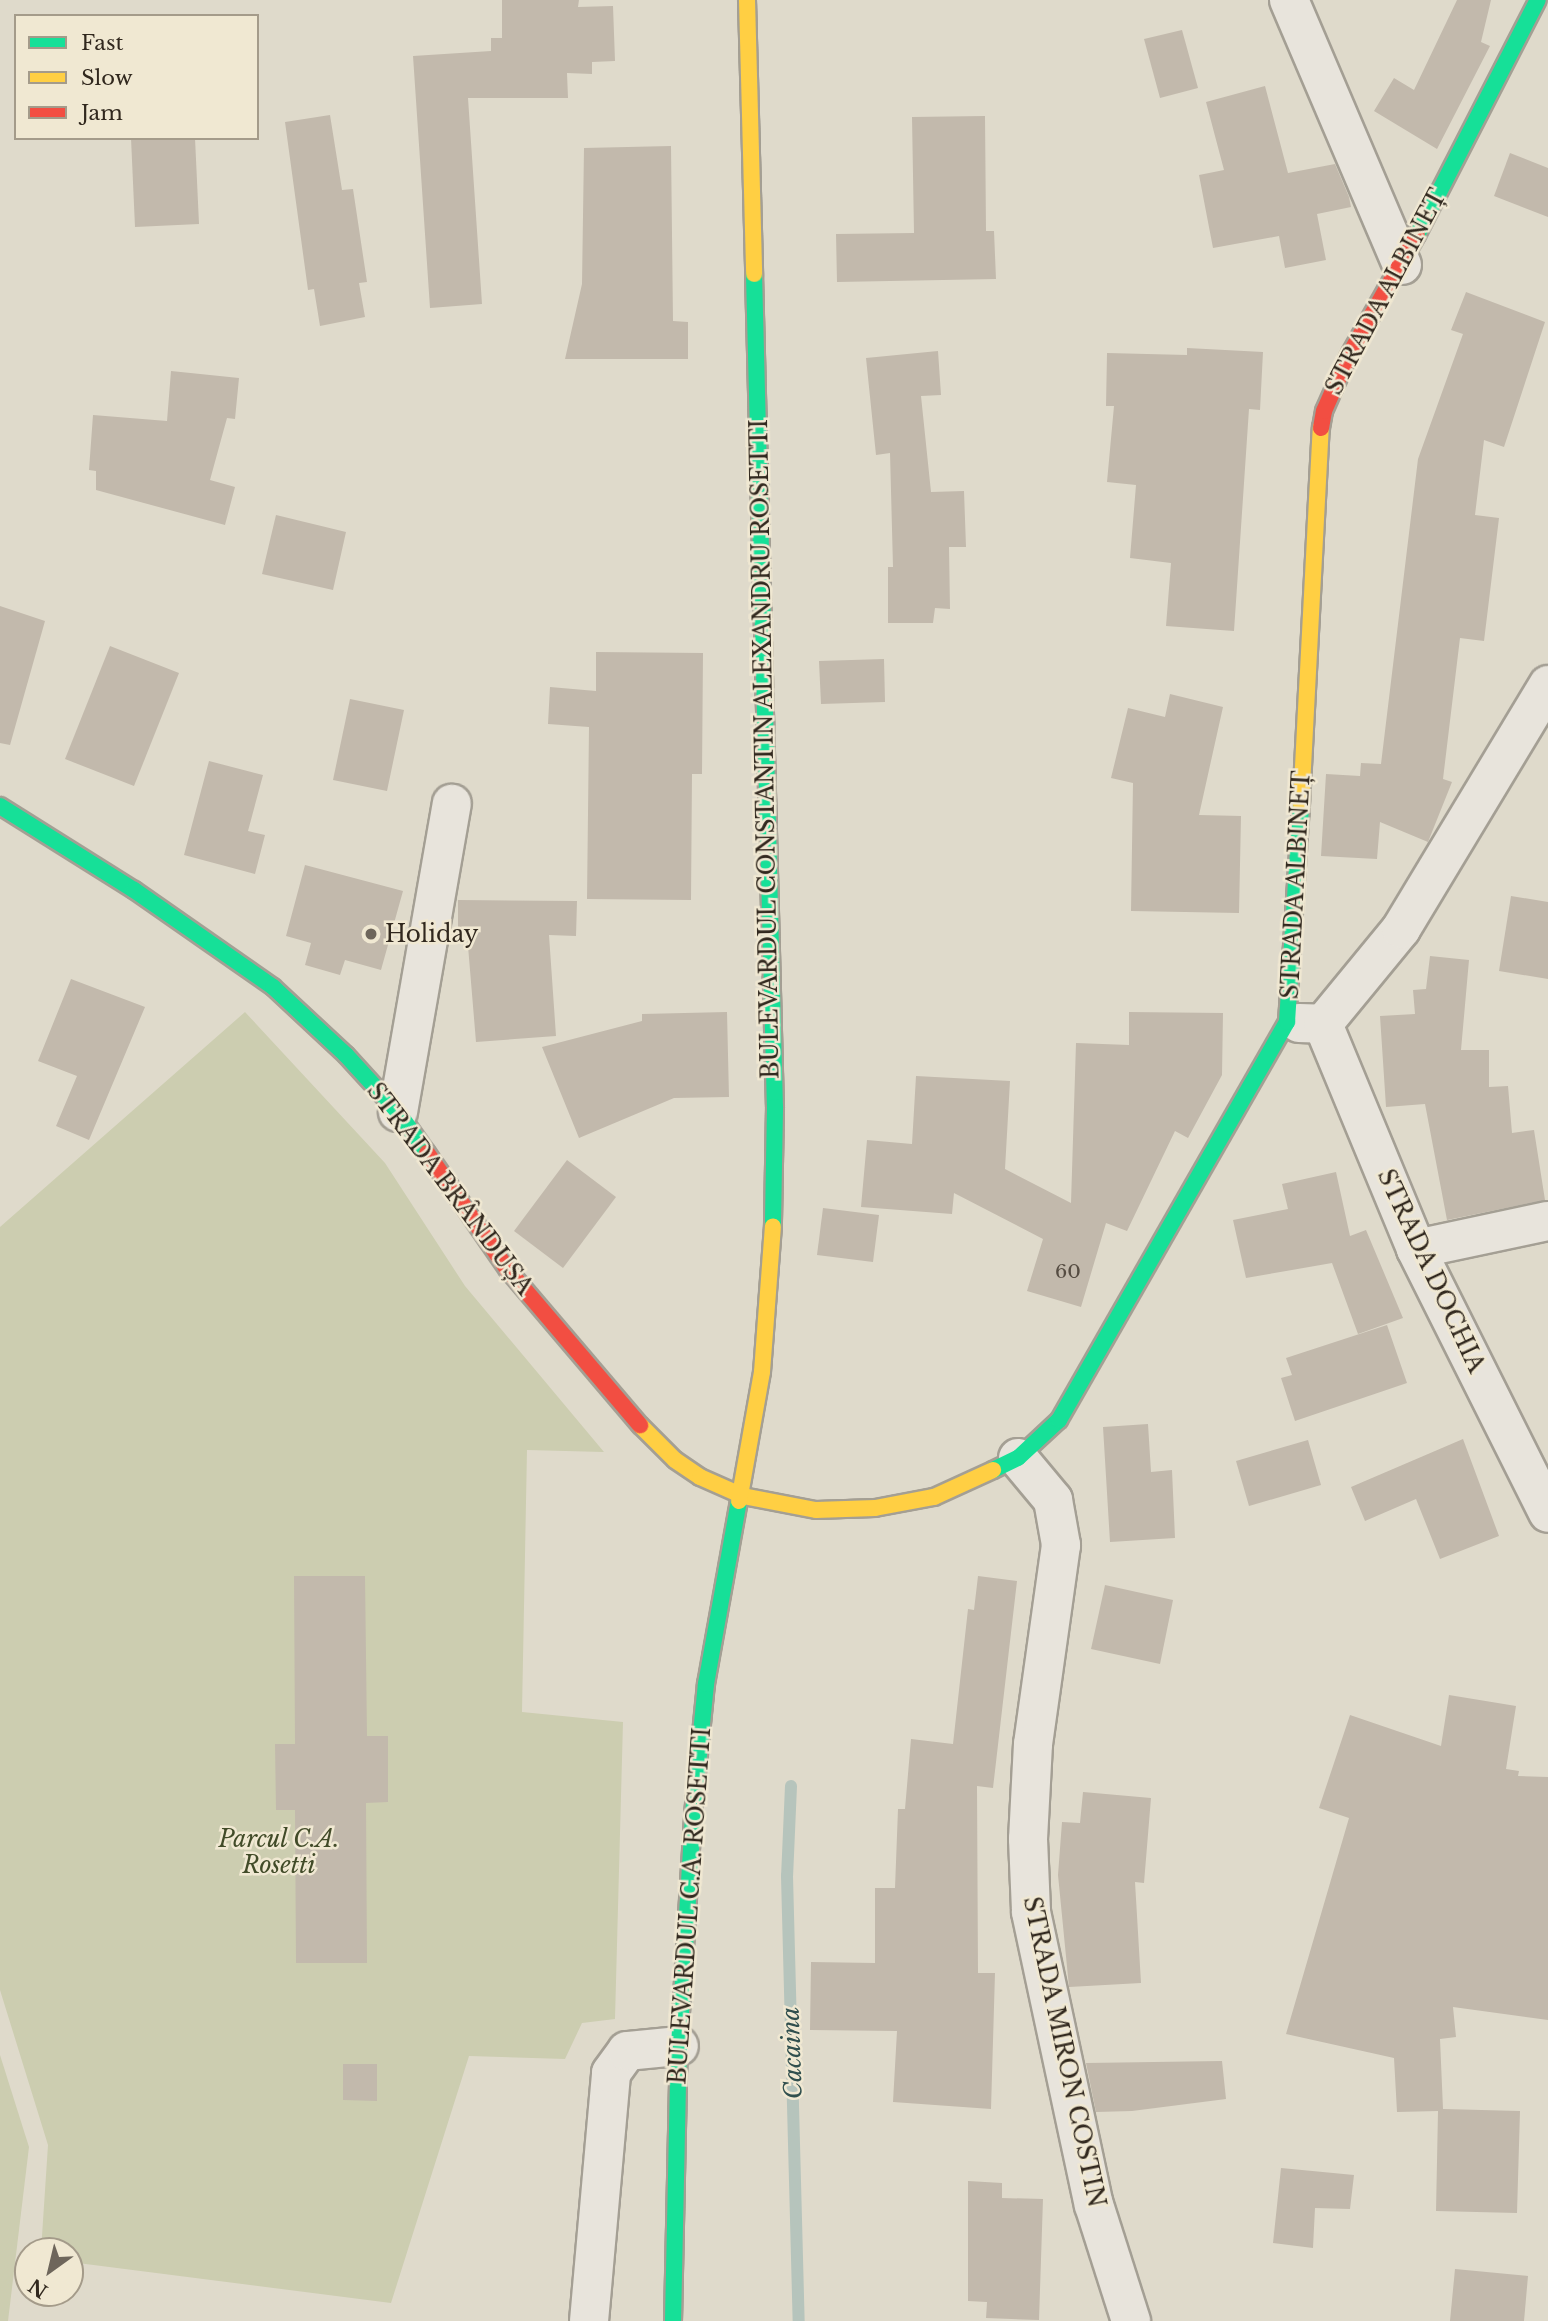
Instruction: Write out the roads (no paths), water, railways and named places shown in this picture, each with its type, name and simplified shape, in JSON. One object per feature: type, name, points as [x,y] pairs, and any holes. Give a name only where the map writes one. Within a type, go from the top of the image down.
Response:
[{"type":"street","name":"BULEVARDUL CONSTANTIN ALEXANDRU ROSETTI","points":[[743,1496],[773,1257],[775,1107],[747,0]]},
{"type":"street","points":[[1289,0],[1402,265]]},
{"type":"street","name":"STRADA ALBINEȚ","points":[[743,1496],[816,1510],[875,1508],[934,1497],[1018,1458],[1059,1420],[1305,1023],[1292,995],[1316,464],[1324,411],[1348,357],[1402,265],[1538,0]]},
{"type":"street","points":[[1305,1023],[1401,929],[1548,685]]},
{"type":"street","points":[[398,1112],[452,804]]},
{"type":"street","name":"STRADA BRÂNDUȘA","points":[[0,806],[134,890],[273,987],[398,1112],[508,1270],[628,1412],[675,1460],[699,1477],[743,1496]]},
{"type":"street","name":"STRADA DOCHIA","points":[[1305,1023],[1548,1513]]},
{"type":"street","points":[[1416,1249],[1548,1221]]},
{"type":"street","name":"STRADA MIRON COSTIN","points":[[1018,1458],[1053,1500],[1061,1545],[1032,1744],[1028,1839],[1031,1912],[1091,2191],[1131,2321]]},
{"type":"street","name":"BULEVARDUL C.A. ROSETTI","points":[[673,2321],[679,2046],[706,1684],[743,1496]]},
{"type":"street","points":[[589,2321],[611,2073],[627,2051],[679,2046]]},
{"type":"waterway","name":"Cacaina","points":[[791,1786],[787,1876],[799,2321]]},
{"type":"place","name":"Holiday","points":[[371,934]]},
{"type":"park label","name":"Parcul C.A. Rosetti","points":[[279,1852]]}]
